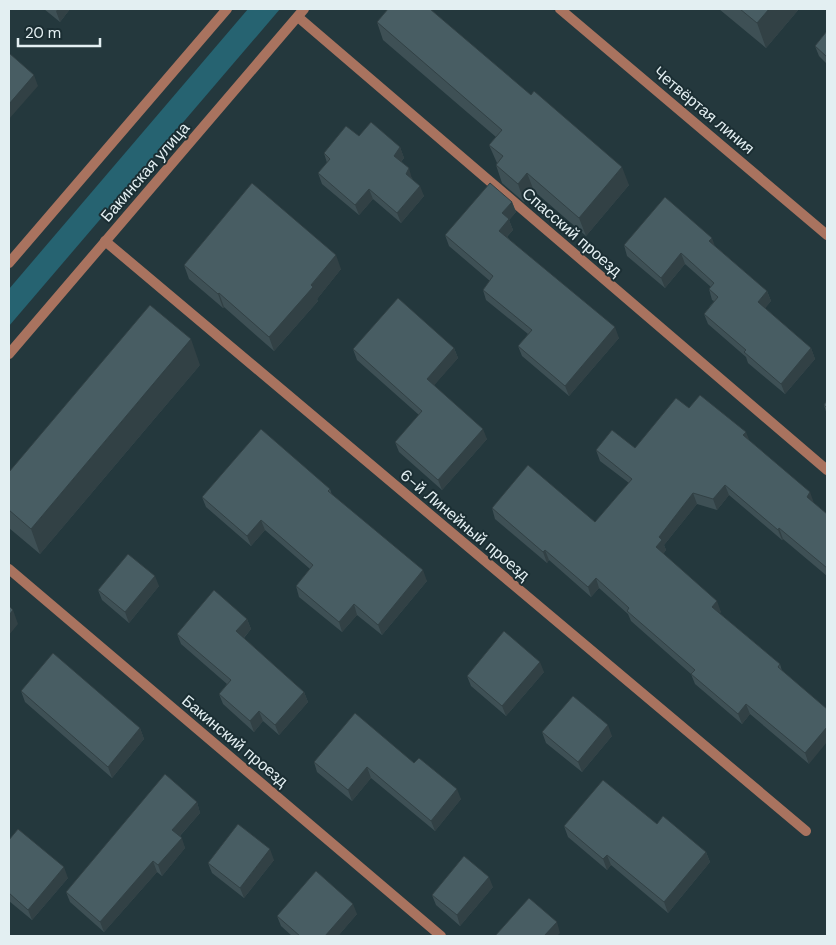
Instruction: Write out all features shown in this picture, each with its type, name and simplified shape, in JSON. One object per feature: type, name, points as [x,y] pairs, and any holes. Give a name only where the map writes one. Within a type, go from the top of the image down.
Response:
[{"type":"street","points":[[9,263],[227,9]]},
{"type":"street","name":"Четвёртая линия","points":[[560,9],[827,235]]},
{"type":"street","name":"Бакинская улица","points":[[9,354],[301,13]]},
{"type":"street","name":"Спасский проезд","points":[[301,13],[827,470]]},
{"type":"street","name":"6-й Линейный проезд","points":[[105,242],[806,831]]},
{"type":"street","name":"Бакинский проезд","points":[[9,568],[441,936]]},
{"type":"shaded area","points":[[248,9],[280,9],[9,326],[9,289]]},
{"type":"building","points":[[388,9],[430,9],[531,95],[534,91],[622,167],[579,218],[527,173],[518,184],[496,165],[503,156],[489,145],[502,130],[377,22]]},
{"type":"building","points":[[740,9],[769,9],[757,23]]},
{"type":"building","points":[[827,31],[827,57],[815,46]]},
{"type":"building","points":[[9,53],[34,75],[9,104]]},
{"type":"building","points":[[371,122],[400,147],[394,156],[409,168],[406,174],[420,186],[397,213],[369,189],[355,205],[318,173],[330,159],[324,153],[346,126],[359,136]]},
{"type":"building","points":[[252,183],[336,255],[311,285],[313,287],[269,337],[184,265]]},
{"type":"building","points":[[490,183],[512,202],[502,213],[509,219],[499,231],[615,327],[565,386],[518,346],[532,330],[483,290],[493,276],[445,235]]},
{"type":"building","points":[[665,197],[712,238],[709,241],[767,291],[758,302],[811,348],[781,384],[744,352],[746,350],[704,314],[718,297],[709,289],[714,283],[681,253],[661,278],[624,245]]},
{"type":"building","points":[[398,298],[454,348],[427,379],[483,429],[438,480],[395,442],[422,411],[353,349]]},
{"type":"building","points":[[150,305],[191,339],[31,529],[9,510],[9,472]]},
{"type":"building","points":[[700,395],[746,432],[743,435],[810,492],[807,497],[827,514],[827,568],[725,485],[713,499],[693,493],[659,537],[662,540],[656,547],[717,601],[712,607],[780,664],[778,667],[827,709],[827,727],[805,753],[746,704],[738,714],[691,674],[695,670],[627,611],[629,608],[596,578],[588,587],[545,550],[543,552],[492,508],[528,465],[595,522],[632,479],[596,450],[612,430],[635,448],[676,398],[689,408]]},
{"type":"building","points":[[261,429],[330,489],[328,491],[423,570],[378,625],[354,604],[339,622],[296,586],[313,565],[261,520],[247,536],[202,497]]},
{"type":"building","points":[[128,554],[155,576],[125,612],[98,590]]},
{"type":"building","points":[[214,590],[247,619],[236,631],[304,692],[275,725],[259,711],[250,721],[219,694],[231,680],[177,634]]},
{"type":"building","points":[[9,606],[13,610],[9,615]]},
{"type":"building","points":[[504,631],[540,662],[502,706],[467,676]]},
{"type":"building","points":[[53,653],[140,728],[108,767],[21,691]]},
{"type":"building","points":[[573,696],[608,725],[578,762],[542,732]]},
{"type":"building","points":[[355,713],[414,763],[419,758],[457,789],[431,821],[367,767],[348,790],[314,762]]},
{"type":"building","points":[[165,774],[197,802],[172,830],[182,838],[158,865],[153,861],[100,922],[66,892]]},
{"type":"building","points":[[603,780],[657,824],[663,816],[706,852],[664,902],[607,855],[603,859],[564,826]]},
{"type":"building","points":[[238,824],[270,849],[240,888],[208,863]]},
{"type":"building","points":[[18,829],[64,867],[28,910],[9,893],[9,840]]},
{"type":"building","points":[[464,856],[489,877],[457,915],[432,895]]},
{"type":"building","points":[[316,871],[353,904],[325,936],[300,936],[277,916]]},
{"type":"building","points":[[529,898],[557,922],[544,936],[495,936]]}]
